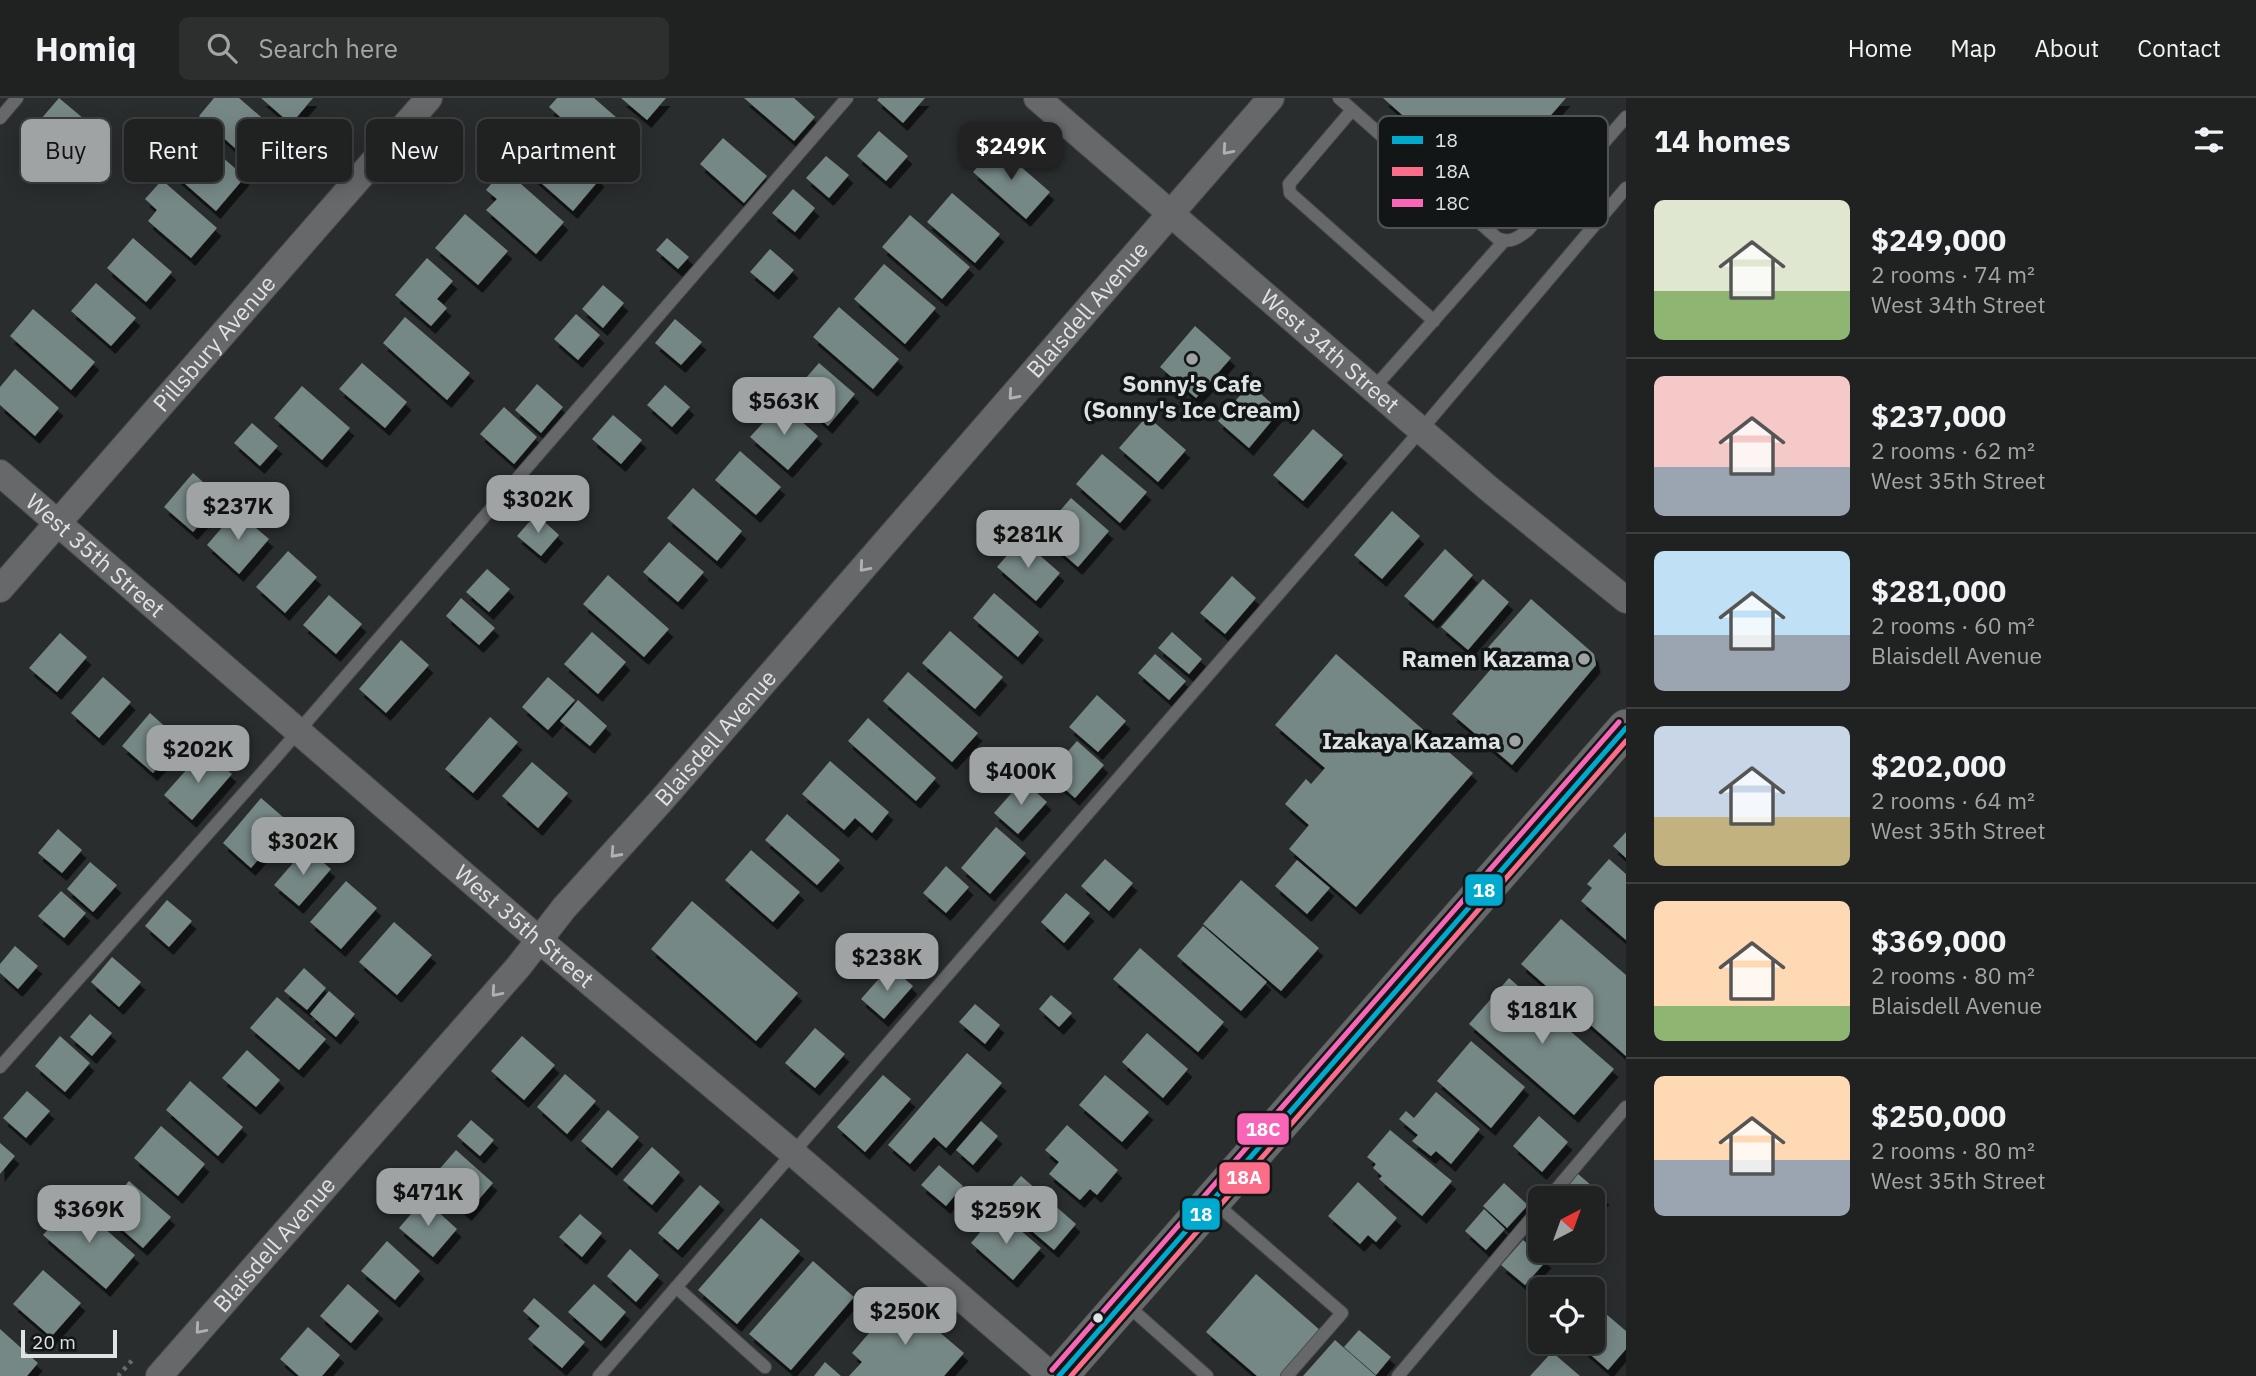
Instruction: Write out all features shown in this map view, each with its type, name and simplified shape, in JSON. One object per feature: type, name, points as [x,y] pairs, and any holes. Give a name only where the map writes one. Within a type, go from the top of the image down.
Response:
[{"type":"main road","points":[[1059,1376],[1626,728]]},
{"type":"street","name":"Pillsbury Avenue","points":[[0,589],[429,98]]},
{"type":"street","name":"West 34th Street","points":[[1037,98],[1421,430],[1626,600]]},
{"type":"street","name":"Blaisdell Avenue","points":[[159,1376],[510,976],[538,939],[1271,98]]},
{"type":"street","name":"West 35th Street","points":[[0,473],[538,939],[793,1153],[1052,1376]]},
{"type":"lane","points":[[0,118],[17,98]]},
{"type":"lane","points":[[0,1067],[298,731],[847,98]]},
{"type":"lane","points":[[1339,98],[1378,133]]},
{"type":"lane","points":[[1352,110],[1289,184],[1290,193],[1434,321]]},
{"type":"lane","points":[[1608,138],[1626,117]]},
{"type":"lane","points":[[1608,209],[1626,188]]},
{"type":"lane","points":[[1486,228],[1504,241],[1515,240],[1530,228]]},
{"type":"lane","points":[[599,1376],[1421,430],[1592,228]]},
{"type":"lane","points":[[1373,389],[1504,241]]},
{"type":"lane","points":[[1559,1186],[1626,1107]]},
{"type":"lane","points":[[1212,1200],[1342,1313],[1287,1376]]},
{"type":"lane","points":[[1398,1376],[1528,1222]]},
{"type":"lane","points":[[677,1287],[765,1367]]},
{"type":"lane","points":[[1124,1302],[1207,1376]]},
{"type":"building","points":[[59,98],[84,119],[41,119]]},
{"type":"building","points":[[214,98],[239,98],[263,119],[237,119],[237,150],[223,137],[223,119],[202,119],[199,116]]},
{"type":"building","points":[[261,98],[313,98],[295,119],[285,119]]},
{"type":"building","points":[[557,98],[594,98],[617,118],[563,119],[549,107]]},
{"type":"building","points":[[621,98],[666,98],[647,120]]},
{"type":"building","points":[[744,98],[794,98],[815,117],[794,141]]},
{"type":"building","points":[[925,98],[903,123],[877,100]]},
{"type":"building","points":[[1383,98],[1566,98],[1550,116],[1404,116]]},
{"type":"building","points":[[879,131],[908,156],[886,181],[857,156]]},
{"type":"building","points":[[723,138],[767,176],[744,203],[700,164]]},
{"type":"building","points":[[996,145],[1050,192],[1026,219],[973,172]]},
{"type":"building","points":[[826,156],[849,175],[829,198],[806,178]]},
{"type":"building","points":[[223,158],[237,170],[237,182],[241,182],[216,211],[183,182],[223,182]]},
{"type":"building","points":[[160,182],[164,182],[217,228],[191,258],[148,221],[157,210],[145,199]]},
{"type":"building","points":[[493,182],[519,182],[564,222],[536,254],[486,210],[497,199],[486,190]]},
{"type":"building","points":[[540,182],[597,182],[573,211]]},
{"type":"building","points":[[793,189],[815,208],[795,232],[772,213]]},
{"type":"building","points":[[952,193],[1000,234],[975,263],[927,222]]},
{"type":"building","points":[[465,214],[508,251],[478,285],[435,248]]},
{"type":"building","points":[[910,215],[970,267],[942,299],[882,247]]},
{"type":"building","points":[[133,238],[172,272],[146,302],[107,268]]},
{"type":"building","points":[[667,238],[689,257],[678,269],[656,250]]},
{"type":"building","points":[[770,249],[794,270],[774,292],[750,272]]},
{"type":"building","points":[[427,258],[453,281],[437,299],[447,308],[431,326],[395,295]]},
{"type":"building","points":[[884,264],[936,308],[905,344],[854,299]]},
{"type":"building","points":[[96,283],[136,318],[111,346],[71,311]]},
{"type":"building","points":[[603,285],[624,303],[603,328],[582,309]]},
{"type":"building","points":[[839,307],[899,359],[873,389],[813,337]]},
{"type":"building","points":[[33,309],[95,362],[71,390],[10,336]]},
{"type":"building","points":[[576,314],[600,335],[578,360],[554,339]]},
{"type":"building","points":[[405,317],[470,373],[447,400],[383,343]]},
{"type":"building","points":[[675,319],[702,342],[681,365],[655,343]]},
{"type":"building","points":[[1195,326],[1231,358],[1196,398],[1160,367]]},
{"type":"building","points":[[362,363],[407,402],[385,428],[339,389]]},
{"type":"building","points":[[819,363],[855,394],[828,426],[792,394]]},
{"type":"building","points":[[15,369],[59,408],[35,436],[0,405],[0,387]]},
{"type":"building","points":[[537,384],[563,407],[541,433],[515,410]]},
{"type":"building","points":[[1250,384],[1280,411],[1249,448],[1218,421]]},
{"type":"building","points":[[665,385],[690,407],[672,427],[647,405]]},
{"type":"building","points":[[302,386],[350,428],[322,460],[274,418]]},
{"type":"building","points":[[781,403],[818,436],[788,470],[750,437]]},
{"type":"building","points":[[504,407],[537,437],[514,464],[480,434]]},
{"type":"building","points":[[613,415],[642,440],[621,464],[592,439]]},
{"type":"building","points":[[1147,416],[1186,450],[1158,482],[1119,448]]},
{"type":"building","points":[[252,423],[278,446],[260,466],[234,443]]},
{"type":"building","points":[[1313,429],[1343,455],[1303,501],[1273,475]]},
{"type":"building","points":[[740,451],[781,487],[756,515],[715,480]]},
{"type":"building","points":[[1102,454],[1147,492],[1120,523],[1076,484]]},
{"type":"building","points":[[193,473],[222,499],[193,532],[164,507]]},
{"type":"building","points":[[693,488],[742,531],[717,561],[667,518]]},
{"type":"building","points":[[1071,498],[1109,531],[1078,567],[1040,534]]},
{"type":"building","points":[[236,511],[269,539],[239,574],[207,545]]},
{"type":"building","points":[[1392,511],[1420,536],[1382,579],[1354,555]]},
{"type":"building","points":[[536,514],[559,535],[541,556],[517,536]]},
{"type":"building","points":[[1021,539],[1060,573],[1036,601],[997,567]]},
{"type":"building","points":[[669,542],[704,572],[678,602],[643,572]]},
{"type":"building","points":[[1445,549],[1473,575],[1433,621],[1404,596]]},
{"type":"building","points":[[288,551],[317,577],[285,613],[256,587]]},
{"type":"building","points":[[487,569],[510,589],[489,612],[466,592]]},
{"type":"building","points":[[608,575],[669,629],[644,657],[583,604]]},
{"type":"building","points":[[1232,576],[1256,598],[1225,634],[1200,613]]},
{"type":"building","points":[[1483,579],[1509,602],[1468,650],[1441,627]]},
{"type":"building","points":[[994,593],[1039,632],[1018,657],[973,618]]},
{"type":"building","points":[[329,595],[362,624],[336,654],[303,625]]},
{"type":"building","points":[[461,598],[495,628],[479,645],[446,616]]},
{"type":"building","points":[[1531,599],[1594,654],[1596,665],[1512,765],[1452,714],[1497,662],[1484,652]]},
{"type":"building","points":[[950,631],[1003,677],[975,709],[922,663]]},
{"type":"building","points":[[592,632],[626,662],[598,694],[564,664]]},
{"type":"building","points":[[1172,632],[1202,659],[1189,674],[1158,648]]},
{"type":"building","points":[[60,633],[87,657],[57,692],[29,668]]},
{"type":"building","points":[[401,640],[429,665],[386,713],[359,689]]},
{"type":"building","points":[[1155,654],[1186,681],[1169,700],[1138,673]]},
{"type":"building","points":[[1336,654],[1473,773],[1356,907],[1289,849],[1309,825],[1285,804],[1306,779],[1311,784],[1325,768],[1275,725]]},
{"type":"building","points":[[908,672],[978,733],[952,762],[883,701]]},
{"type":"building","points":[[103,677],[131,702],[99,738],[71,713]]},
{"type":"building","points":[[548,677],[575,700],[548,730],[522,707]]},
{"type":"building","points":[[1097,695],[1126,721],[1098,752],[1069,727]]},
{"type":"building","points":[[578,700],[607,726],[590,746],[560,721]]},
{"type":"building","points":[[150,713],[181,741],[153,773],[122,746]]},
{"type":"building","points":[[490,717],[518,742],[473,793],[445,769]]},
{"type":"building","points":[[868,718],[936,778],[916,801],[848,741]]},
{"type":"building","points":[[1077,741],[1104,765],[1075,798],[1048,774]]},
{"type":"building","points":[[204,750],[232,774],[192,820],[164,795]]},
{"type":"building","points":[[830,761],[889,812],[872,833],[855,818],[844,830],[802,794]]},
{"type":"building","points":[[532,762],[568,793],[538,828],[502,796]]},
{"type":"building","points":[[1023,780],[1047,802],[1018,834],[994,813]]},
{"type":"building","points":[[261,798],[290,823],[251,868],[223,843]]},
{"type":"building","points":[[787,814],[840,860],[817,885],[765,840]]},
{"type":"building","points":[[996,827],[1026,853],[990,894],[961,868]]},
{"type":"building","points":[[58,829],[82,850],[62,873],[38,853]]},
{"type":"building","points":[[1626,832],[1626,858],[1613,846]]},
{"type":"building","points":[[306,848],[331,869],[299,906],[274,885]]},
{"type":"building","points":[[751,850],[800,892],[773,922],[725,880]]},
{"type":"building","points":[[1105,859],[1133,883],[1109,911],[1081,886]]},
{"type":"building","points":[[1609,859],[1626,874],[1626,940],[1581,901],[1592,888],[1587,884]]},
{"type":"building","points":[[1297,860],[1330,888],[1307,914],[1275,886]]},
{"type":"building","points":[[90,862],[117,885],[93,912],[67,889]]},
{"type":"building","points":[[946,866],[969,887],[946,913],[923,893]]},
{"type":"building","points":[[1241,880],[1319,948],[1281,991],[1203,924]]},
{"type":"building","points":[[346,881],[377,908],[341,949],[310,922]]},
{"type":"building","points":[[61,891],[86,913],[64,938],[38,916]]},
{"type":"building","points":[[1066,893],[1090,913],[1064,943],[1041,922]]},
{"type":"building","points":[[167,900],[192,921],[169,947],[145,926]]},
{"type":"building","points":[[692,901],[798,993],[756,1041],[651,949]]},
{"type":"building","points":[[1561,919],[1626,975],[1626,1056],[1521,964]]},
{"type":"building","points":[[394,922],[432,955],[397,995],[359,962]]},
{"type":"building","points":[[1203,926],[1267,982],[1241,1011],[1177,956]]},
{"type":"building","points":[[893,938],[916,958],[905,970],[882,951]]},
{"type":"building","points":[[15,946],[38,966],[18,989],[0,973],[0,964]]},
{"type":"building","points":[[1140,948],[1224,1022],[1198,1052],[1113,979]]},
{"type":"building","points":[[112,957],[141,982],[119,1007],[91,982]]},
{"type":"building","points":[[890,966],[913,986],[884,1019],[861,999]]},
{"type":"building","points":[[304,968],[326,988],[307,1010],[284,991]]},
{"type":"building","points":[[1509,978],[1614,1069],[1574,1115],[1469,1024]]},
{"type":"building","points":[[329,991],[355,1014],[336,1037],[310,1014]]},
{"type":"building","points":[[1051,995],[1072,1013],[1059,1027],[1039,1009]]},
{"type":"building","points":[[277,997],[326,1039],[299,1070],[250,1028]]},
{"type":"building","points":[[975,1004],[1000,1025],[985,1044],[959,1022]]},
{"type":"building","points":[[90,1014],[112,1033],[92,1056],[70,1037]]},
{"type":"building","points":[[815,1028],[845,1054],[815,1088],[785,1063]]},
{"type":"building","points":[[1147,1033],[1188,1069],[1163,1098],[1122,1062]]},
{"type":"building","points":[[60,1036],[90,1063],[65,1092],[35,1066]]},
{"type":"building","points":[[522,1036],[555,1065],[524,1100],[491,1071]]},
{"type":"building","points":[[1471,1041],[1525,1087],[1491,1128],[1437,1081]]},
{"type":"building","points":[[247,1050],[280,1080],[256,1107],[222,1078]]},
{"type":"building","points":[[967,1053],[1002,1083],[946,1148],[934,1137],[910,1164],[888,1145]]},
{"type":"building","points":[[565,1074],[596,1101],[567,1134],[537,1107]]},
{"type":"building","points":[[883,1075],[911,1099],[865,1152],[837,1127]]},
{"type":"building","points":[[1105,1075],[1149,1112],[1122,1142],[1079,1105]]},
{"type":"building","points":[[190,1081],[243,1127],[218,1156],[166,1110]]},
{"type":"building","points":[[27,1091],[50,1111],[26,1138],[3,1118]]},
{"type":"building","points":[[1436,1092],[1480,1129],[1451,1164],[1436,1151],[1431,1156],[1412,1141],[1418,1135],[1399,1119],[1406,1111],[1414,1118]]},
{"type":"building","points":[[608,1110],[639,1137],[612,1168],[581,1141]]},
{"type":"building","points":[[1539,1116],[1568,1142],[1542,1172],[1513,1146]]},
{"type":"building","points":[[471,1120],[494,1140],[480,1156],[457,1136]]},
{"type":"building","points":[[981,1121],[998,1136],[973,1165],[956,1150]]},
{"type":"building","points":[[1067,1125],[1118,1170],[1097,1195],[1090,1189],[1080,1200],[1049,1174],[1059,1162],[1045,1150]]},
{"type":"building","points":[[161,1126],[205,1164],[178,1196],[134,1158]]},
{"type":"building","points":[[1390,1130],[1452,1181],[1422,1216],[1379,1179],[1382,1176],[1373,1168],[1376,1164],[1367,1157]]},
{"type":"building","points":[[0,1143],[15,1156],[0,1174]]},
{"type":"building","points":[[652,1147],[680,1172],[652,1205],[623,1180]]},
{"type":"building","points":[[456,1150],[493,1183],[467,1213],[430,1180]]},
{"type":"building","points":[[939,1165],[963,1186],[946,1206],[921,1185]]},
{"type":"building","points":[[1578,1174],[1592,1186],[1568,1186]]},
{"type":"building","points":[[1021,1176],[1076,1224],[1054,1250],[998,1202]]},
{"type":"building","points":[[129,1181],[171,1217],[143,1248],[102,1212]]},
{"type":"building","points":[[1358,1182],[1397,1218],[1376,1242],[1368,1235],[1360,1244],[1328,1216]]},
{"type":"building","points":[[1504,1183],[1528,1205],[1507,1228],[1483,1206]]},
{"type":"building","points":[[700,1185],[720,1202],[678,1250],[658,1233]]},
{"type":"building","points":[[424,1199],[457,1229],[433,1257],[399,1228]]},
{"type":"building","points":[[73,1201],[135,1255],[106,1289],[43,1235]]},
{"type":"building","points":[[1484,1209],[1505,1229],[1486,1250],[1465,1231]]},
{"type":"building","points":[[998,1211],[1041,1248],[1013,1280],[971,1243]]},
{"type":"building","points":[[580,1214],[602,1233],[582,1257],[559,1237]]},
{"type":"building","points":[[761,1218],[800,1251],[737,1324],[698,1290]]},
{"type":"building","points":[[1523,1240],[1528,1244],[1528,1264],[1543,1264],[1532,1277],[1528,1277],[1525,1285],[1501,1265]]},
{"type":"building","points":[[387,1241],[420,1271],[395,1300],[361,1271]]},
{"type":"building","points":[[630,1249],[659,1275],[636,1302],[607,1276]]},
{"type":"building","points":[[813,1261],[854,1297],[791,1370],[749,1334]]},
{"type":"building","points":[[43,1270],[81,1303],[51,1337],[13,1304]]},
{"type":"building","points":[[1256,1274],[1321,1331],[1282,1376],[1257,1376],[1206,1332]]},
{"type":"building","points":[[348,1284],[379,1311],[351,1343],[320,1316]]},
{"type":"building","points":[[594,1284],[626,1312],[601,1341],[568,1312]]},
{"type":"building","points":[[534,1298],[585,1342],[562,1368],[528,1339],[540,1326],[523,1311]]},
{"type":"building","points":[[899,1298],[964,1353],[944,1376],[849,1376],[862,1362],[852,1353]]},
{"type":"building","points":[[1605,1313],[1626,1331],[1626,1349],[1608,1370],[1590,1354],[1605,1354]]},
{"type":"building","points":[[308,1327],[340,1355],[322,1376],[299,1376],[280,1359]]},
{"type":"building","points":[[0,1329],[38,1363],[27,1376],[0,1376]]},
{"type":"building","points":[[1359,1330],[1391,1357],[1376,1375],[1344,1347]]},
{"type":"building","points":[[1335,1340],[1376,1376],[1303,1376]]},
{"type":"building","points":[[1550,1354],[1554,1354],[1580,1376],[1530,1376]]},
{"type":"building","points":[[825,1362],[841,1376],[814,1376]]},
{"type":"transit line","name":"18C","points":[[1052,1370],[1619,722]]},
{"type":"transit line","name":"18","points":[[1059,1376],[1626,728]]},
{"type":"transit line","name":"18A","points":[[1071,1376],[1626,741]]},
{"type":"place","name":"Sonny's Cafe (Sonny's Ice Cream)","points":[[1192,359]]},
{"type":"place","name":"Ramen Kazama","points":[[1584,659]]},
{"type":"place","name":"Izakaya Kazama","points":[[1515,741]]}]
